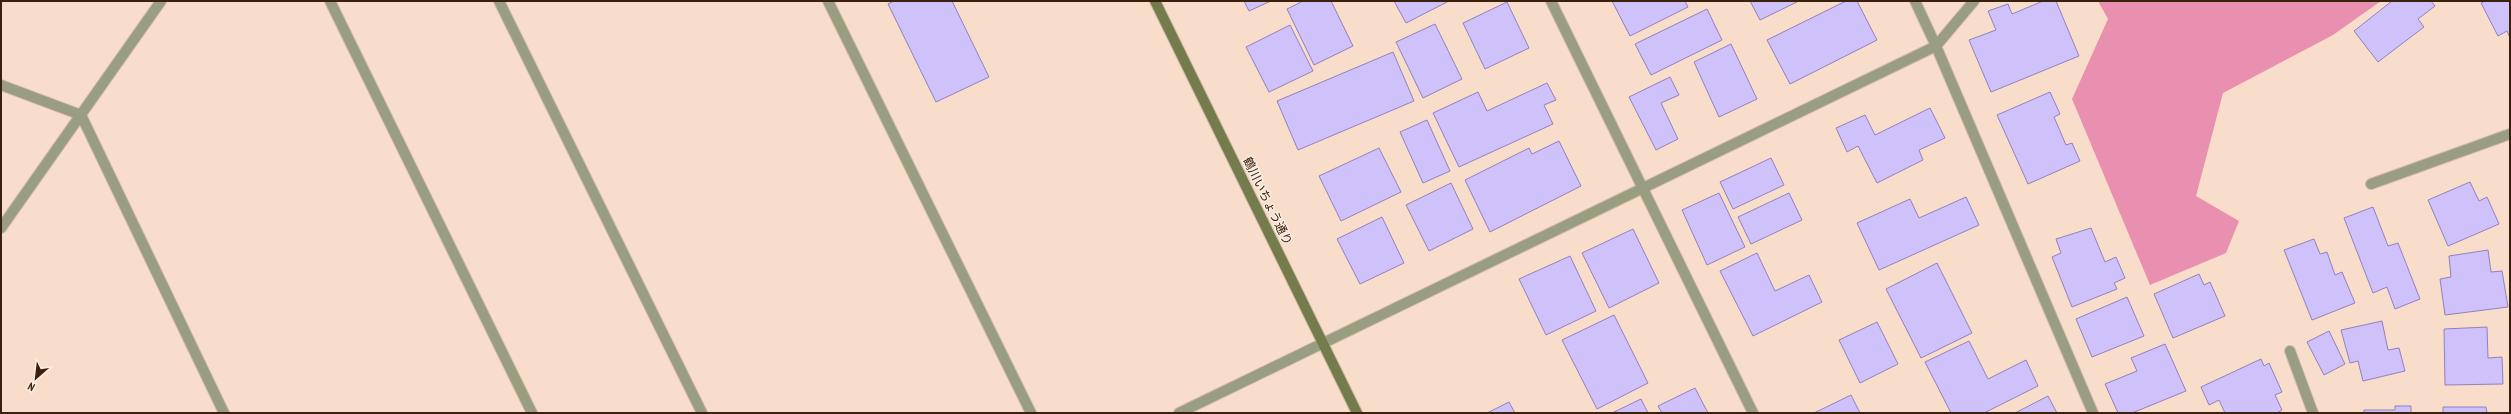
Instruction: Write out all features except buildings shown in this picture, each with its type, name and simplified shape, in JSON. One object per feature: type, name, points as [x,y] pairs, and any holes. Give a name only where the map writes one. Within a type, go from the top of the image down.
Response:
[{"type":"street","points":[[1,228],[161,1]]},
{"type":"street","points":[[330,1],[532,413]]},
{"type":"street","points":[[500,1],[702,413]]},
{"type":"street","points":[[828,1],[1031,413]]},
{"type":"street","name":"鶴川いちょう通り","points":[[1155,1],[1357,413]]},
{"type":"street","points":[[1551,1],[1753,413]]},
{"type":"street","points":[[1915,1],[1936,46],[2093,413]]},
{"type":"street","points":[[1179,413],[1936,46],[1974,1]]},
{"type":"street","points":[[1,85],[81,115],[224,413]]},
{"type":"street","points":[[2371,184],[2510,134]]},
{"type":"street","points":[[2290,351],[2313,413]]},
{"type":"shaded area","points":[[2098,1],[2381,1],[2333,35],[2223,93],[2196,196],[2239,221],[2226,253],[2150,285],[2072,99],[2108,19]]}]
